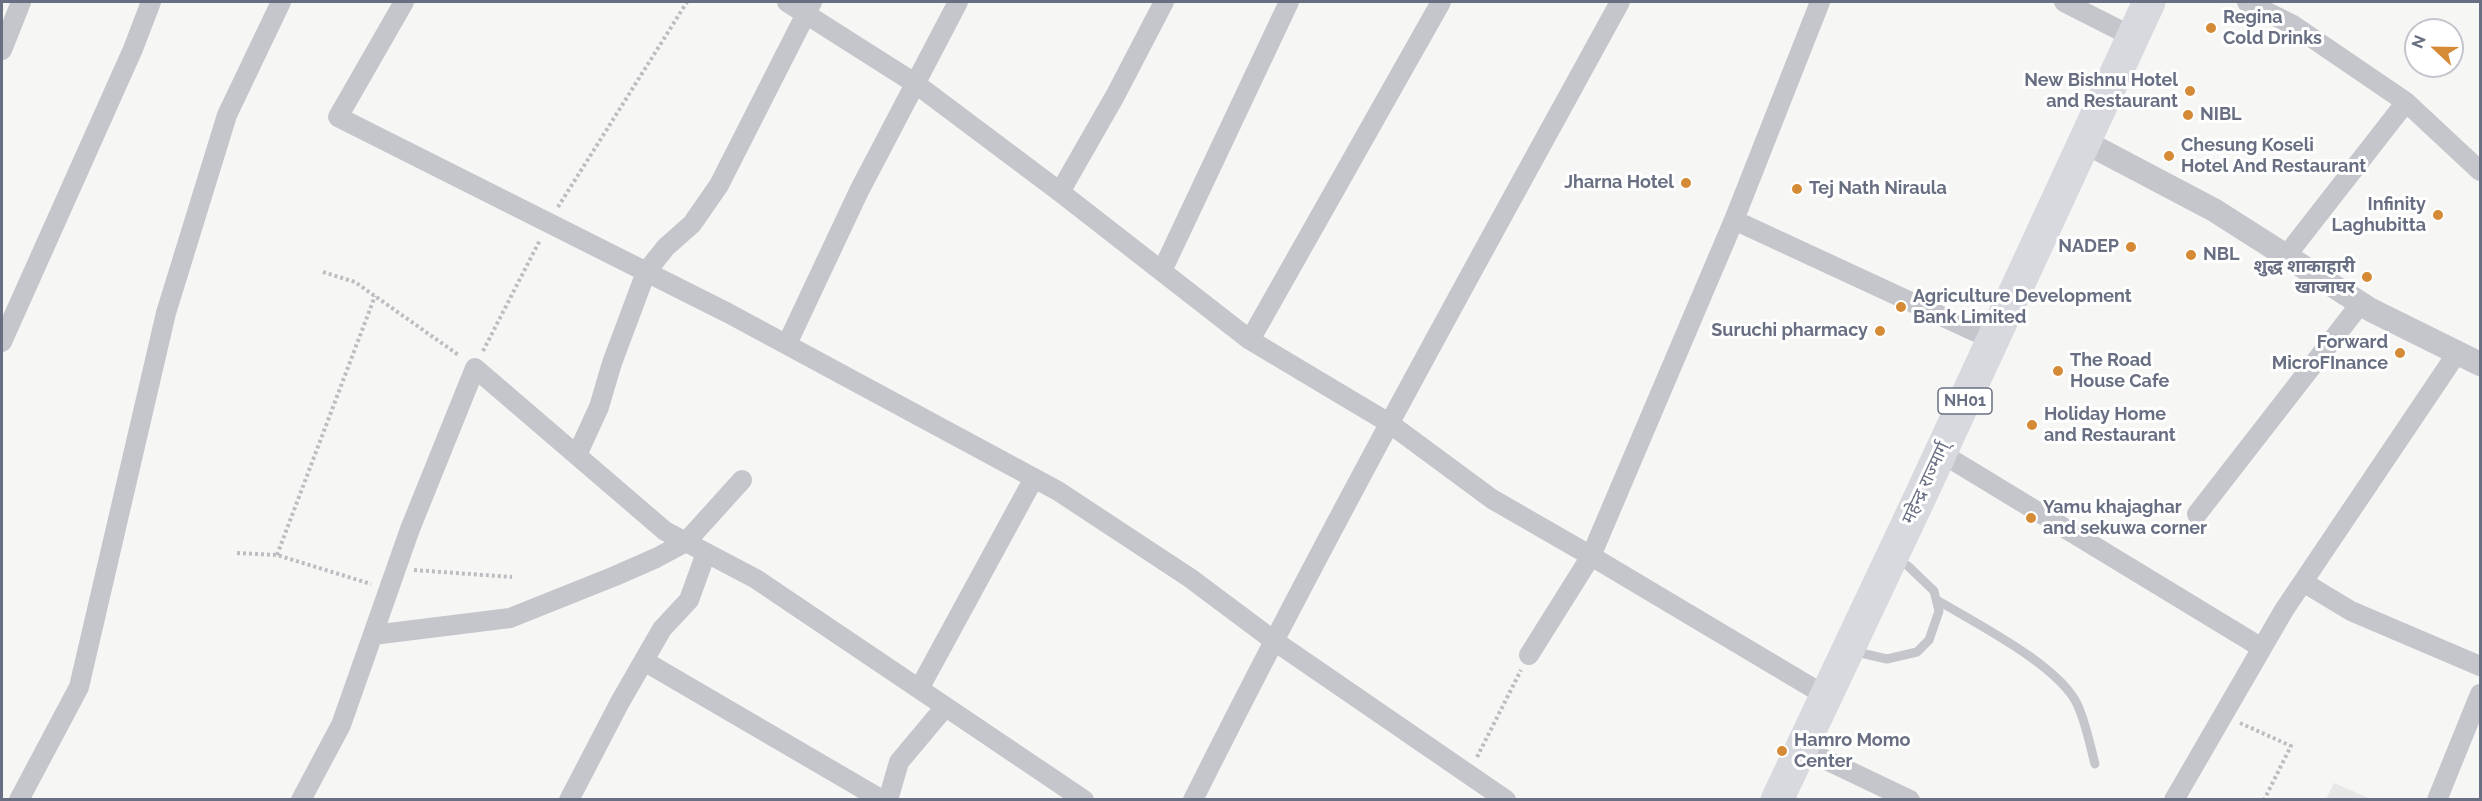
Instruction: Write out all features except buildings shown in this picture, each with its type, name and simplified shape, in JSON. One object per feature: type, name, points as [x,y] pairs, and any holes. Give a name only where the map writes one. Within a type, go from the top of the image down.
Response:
[{"type":"highway","name":"महेन्द्र राज्मार्ग्","points":[[1777,800],[1941,453],[2149,2]]},
{"type":"street","points":[[2,50],[21,2]]},
{"type":"street","points":[[2,342],[133,49],[151,2]]},
{"type":"street","points":[[19,800],[79,687],[166,313],[227,115],[281,2]]},
{"type":"street","points":[[404,2],[338,117],[787,344],[1058,491],[1190,578],[1273,640],[1506,800]]},
{"type":"street","points":[[787,2],[808,7],[916,84],[1060,192],[1250,340],[1389,423],[1492,499],[1826,696]]},
{"type":"street","points":[[787,344],[859,191],[958,2]]},
{"type":"street","points":[[1060,192],[1115,96],[1164,2]]},
{"type":"street","points":[[1162,271],[1289,2]]},
{"type":"street","points":[[1250,340],[1441,2]]},
{"type":"street","points":[[1193,800],[1273,640],[1389,423],[1460,297],[1617,2]]},
{"type":"street","points":[[1529,656],[1591,556],[1734,220],[1820,2]]},
{"type":"street","points":[[2064,2],[2133,37]]},
{"type":"street","points":[[2247,2],[2293,25],[2406,102],[2481,171]]},
{"type":"street","points":[[577,455],[598,407],[646,272],[666,247],[692,224],[719,184],[808,7]]},
{"type":"street","points":[[2286,256],[2406,102]]},
{"type":"street","points":[[2085,142],[2214,210],[2361,303],[2481,364]]},
{"type":"street","points":[[1734,220],[1993,340]]},
{"type":"street","points":[[2197,514],[2361,303]]},
{"type":"street","points":[[2174,800],[2303,582],[2457,353]]},
{"type":"street","points":[[301,800],[341,724],[395,570],[475,368],[665,531],[756,579],[1084,800]]},
{"type":"street","points":[[1941,453],[2262,648]]},
{"type":"street","points":[[919,689],[1034,478]]},
{"type":"street","points":[[373,635],[510,618],[615,576],[686,542],[742,480]]},
{"type":"street","points":[[569,800],[662,629],[689,600],[706,553]]},
{"type":"street","points":[[2303,582],[2351,610],[2481,666]]},
{"type":"street","points":[[644,661],[882,800]]},
{"type":"street","points":[[2437,800],[2481,694]]},
{"type":"street","points":[[888,800],[899,762],[945,707]]},
{"type":"street","points":[[1801,748],[1910,800]]},
{"type":"lane","points":[[1847,650],[1887,659],[1917,652],[1929,640],[1939,611],[1934,591],[1920,576],[1892,556]]},
{"type":"lane","points":[[1937,600],[2013,645],[2061,681],[2078,705],[2095,764]]},
{"type":"path","points":[[323,272],[355,282],[439,339],[475,368],[549,223],[687,2]]},
{"type":"path","points":[[277,555],[375,296]]},
{"type":"path","points":[[237,553],[277,555],[389,589]]},
{"type":"path","points":[[395,570],[512,577]]},
{"type":"path","points":[[1469,774],[1529,656]]},
{"type":"path","points":[[2223,715],[2291,746],[2265,800]]},
{"type":"shaded area","points":[[2334,783],[2371,799],[2326,799]]},
{"type":"place","name":"Regina Cold Drinks","points":[[2211,28]]},
{"type":"place","name":"New Bishnu Hotel and Restaurant","points":[[2190,91]]},
{"type":"place","name":"NIBL","points":[[2188,115]]},
{"type":"place","name":"Chesung Koseli Hotel And Restaurant","points":[[2169,156]]},
{"type":"place","name":"Jharna Hotel","points":[[1686,183]]},
{"type":"place","name":"Tej Nath Niraula","points":[[1797,189]]},
{"type":"place","name":"Infinity Laghubitta","points":[[2438,215]]},
{"type":"place","name":"NADEP","points":[[2131,247]]},
{"type":"place","name":"NBL","points":[[2191,255]]},
{"type":"place","name":"शुद्ध शाकाहारी खाजाघर","points":[[2367,277]]},
{"type":"place","name":"Agriculture Development Bank Limited","points":[[1901,307]]},
{"type":"place","name":"Suruchi pharmacy","points":[[1880,331]]},
{"type":"place","name":"Forward MicroFInance","points":[[2400,353]]},
{"type":"place","name":"The Road House Cafe","points":[[2058,371]]},
{"type":"place","name":"Holiday Home and Restaurant","points":[[2032,425]]},
{"type":"place","name":"Yamu khajaghar and sekuwa corner","points":[[2031,518]]},
{"type":"place","name":"Hamro Momo Center","points":[[1782,751]]}]
